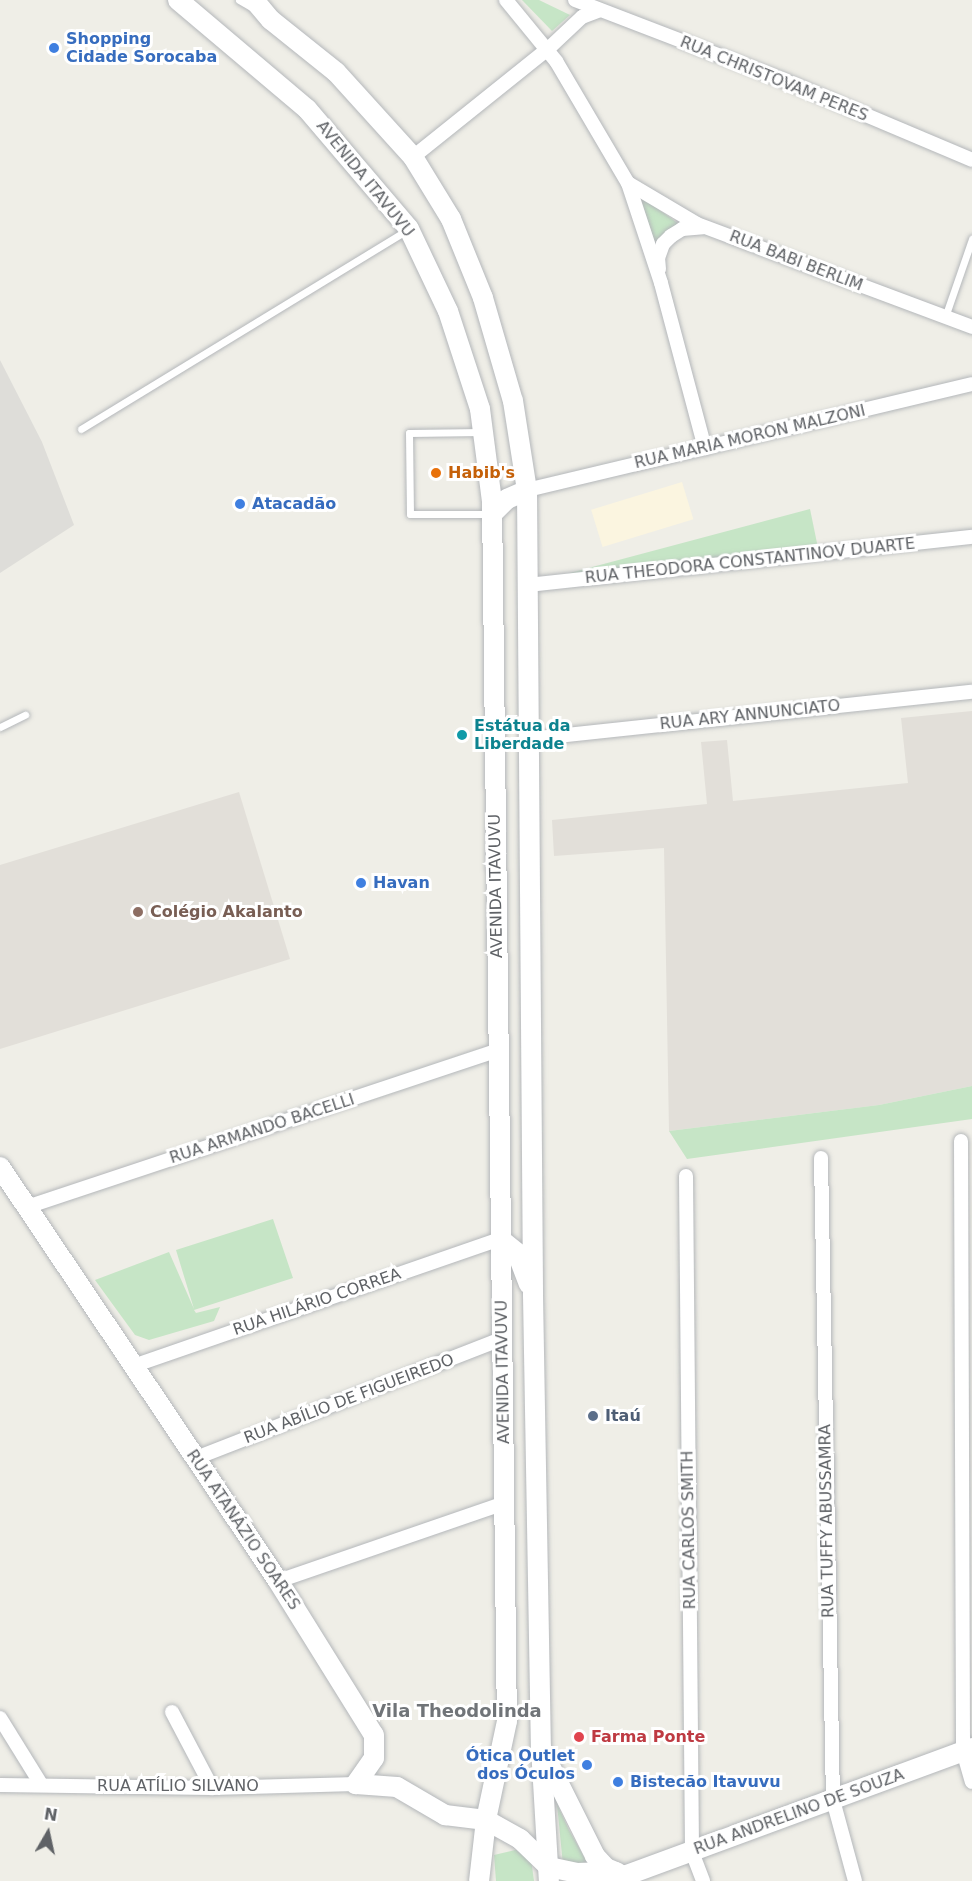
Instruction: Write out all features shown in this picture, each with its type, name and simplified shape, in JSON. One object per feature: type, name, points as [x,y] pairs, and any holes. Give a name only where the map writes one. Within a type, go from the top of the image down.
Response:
[{"type":"main road","name":"AVENIDA ITAVUVU","points":[[178,0],[307,109],[410,229],[448,311],[480,409],[492,514],[507,1721],[486,1820],[479,1881]]},
{"type":"main road","name":"AVENIDA ITAVUVU","points":[[255,0],[271,20],[336,72],[413,157],[451,219],[483,298],[513,401],[527,490],[533,1295],[541,1748],[549,1874]]},
{"type":"main road","points":[[492,514],[507,498],[527,490]]},
{"type":"main road","points":[[495,705],[507,732],[529,739]]},
{"type":"main road","name":"RUA ATANÁZIO SOARES","points":[[0,1167],[278,1581],[374,1735],[374,1758],[357,1784]]},
{"type":"main road","points":[[500,1239],[516,1253],[533,1295]]},
{"type":"main road","name":"AVENIDA ITAVUVU","points":[[541,1748],[595,1856],[606,1868],[620,1876]]},
{"type":"main road","name":"RUA ANDRELINO DE SOUZA","points":[[549,1874],[579,1877],[620,1876],[692,1852],[968,1749]]},
{"type":"main road","points":[[357,1784],[397,1787],[445,1815],[486,1820],[520,1839],[549,1874]]},
{"type":"street","points":[[506,0],[548,49],[628,183],[661,283],[705,448]]},
{"type":"street","name":"RUA CHRISTOVAM PERES","points":[[575,0],[783,81],[972,160]]},
{"type":"street","points":[[413,157],[548,49],[582,17],[600,10]]},
{"type":"street","name":"RUA BABI BERLIM","points":[[628,183],[705,227],[972,327]]},
{"type":"street","points":[[661,283],[658,258],[663,244],[682,229],[705,227]]},
{"type":"street","name":"RUA MARIA MORON MALZONI","points":[[527,490],[972,384]]},
{"type":"street","name":"RUA THEODORA CONSTANTINOV DUARTE","points":[[528,585],[972,537]]},
{"type":"street","name":"RUA ARY ANNUNCIATO","points":[[529,739],[972,692]]},
{"type":"street","name":"RUA ARMANDO BACELLI","points":[[27,1207],[498,1050]]},
{"type":"street","points":[[961,1141],[968,1749],[972,1782]]},
{"type":"street","name":"RUA TUFFY ABUSSAMRA","points":[[821,1158],[834,1800],[855,1881]]},
{"type":"street","name":"RUA CARLOS SMITH","points":[[686,1176],[692,1852],[703,1881]]},
{"type":"street","name":"RUA HILÁRIO CORREA","points":[[133,1366],[500,1239]]},
{"type":"street","name":"RUA ABÍLIO DE FIGUEIREDO","points":[[196,1458],[502,1339]]},
{"type":"street","points":[[278,1581],[505,1503]]},
{"type":"street","points":[[172,1712],[212,1788]]},
{"type":"street","points":[[0,1718],[41,1784]]},
{"type":"street","name":"RUA ATÍLIO SILVANO","points":[[0,1785],[212,1788],[357,1784]]},
{"type":"lane","points":[[192,0],[263,71]]},
{"type":"lane","points":[[239,0],[271,20]]},
{"type":"lane","points":[[81,429],[410,229]]},
{"type":"lane","points":[[945,317],[972,239]]},
{"type":"lane","points":[[483,432],[409,433],[410,514],[492,514]]},
{"type":"lane","points":[[0,727],[25,716]]},
{"type":"shaded area","points":[[0,360],[42,442],[74,525],[0,573]]},
{"type":"shaded area","points":[[682,482],[693,519],[603,547],[591,510]]},
{"type":"shaded area","points":[[972,711],[972,1086],[879,1105],[669,1131],[664,848],[554,856],[552,820],[707,804],[701,742],[727,740],[733,801],[908,783],[901,718]]},
{"type":"shaded area","name":"Colégio Akalanto","points":[[239,792],[290,959],[0,1049],[0,865]]},
{"type":"green space","points":[[522,0],[539,0],[570,15],[552,31]]},
{"type":"green space","points":[[640,196],[679,224],[655,244]]},
{"type":"green space","points":[[810,509],[818,548],[551,578]]},
{"type":"green space","points":[[972,1086],[972,1119],[687,1159],[669,1131],[879,1105]]},
{"type":"green space","points":[[273,1219],[293,1278],[194,1310],[196,1313],[220,1307],[214,1321],[149,1340],[135,1335],[95,1280],[169,1252],[194,1309],[176,1250]]},
{"type":"green space","points":[[557,1804],[569,1830],[589,1866],[563,1865]]},
{"type":"green space","points":[[519,1849],[530,1852],[534,1881],[496,1881],[494,1855]]},
{"type":"place","name":"Shopping Cidade Sorocaba","points":[[54,48]]},
{"type":"place","name":"Habib's","points":[[436,473]]},
{"type":"place","name":"Atacadão","points":[[240,504]]},
{"type":"place","name":"Estátua da Liberdade","points":[[462,735]]},
{"type":"place","name":"Havan","points":[[361,883]]},
{"type":"place","name":"Colégio Akalanto","points":[[138,912]]},
{"type":"place","name":"Itaú","points":[[593,1416]]},
{"type":"place","name":"Farma Ponte","points":[[579,1737]]},
{"type":"place","name":"Ótica Outlet dos Óculos","points":[[587,1765]]},
{"type":"place","name":"Bistecão Itavuvu","points":[[618,1782]]},
{"type":"district","name":"Vila Theodolinda","points":[[457,1711]]}]
